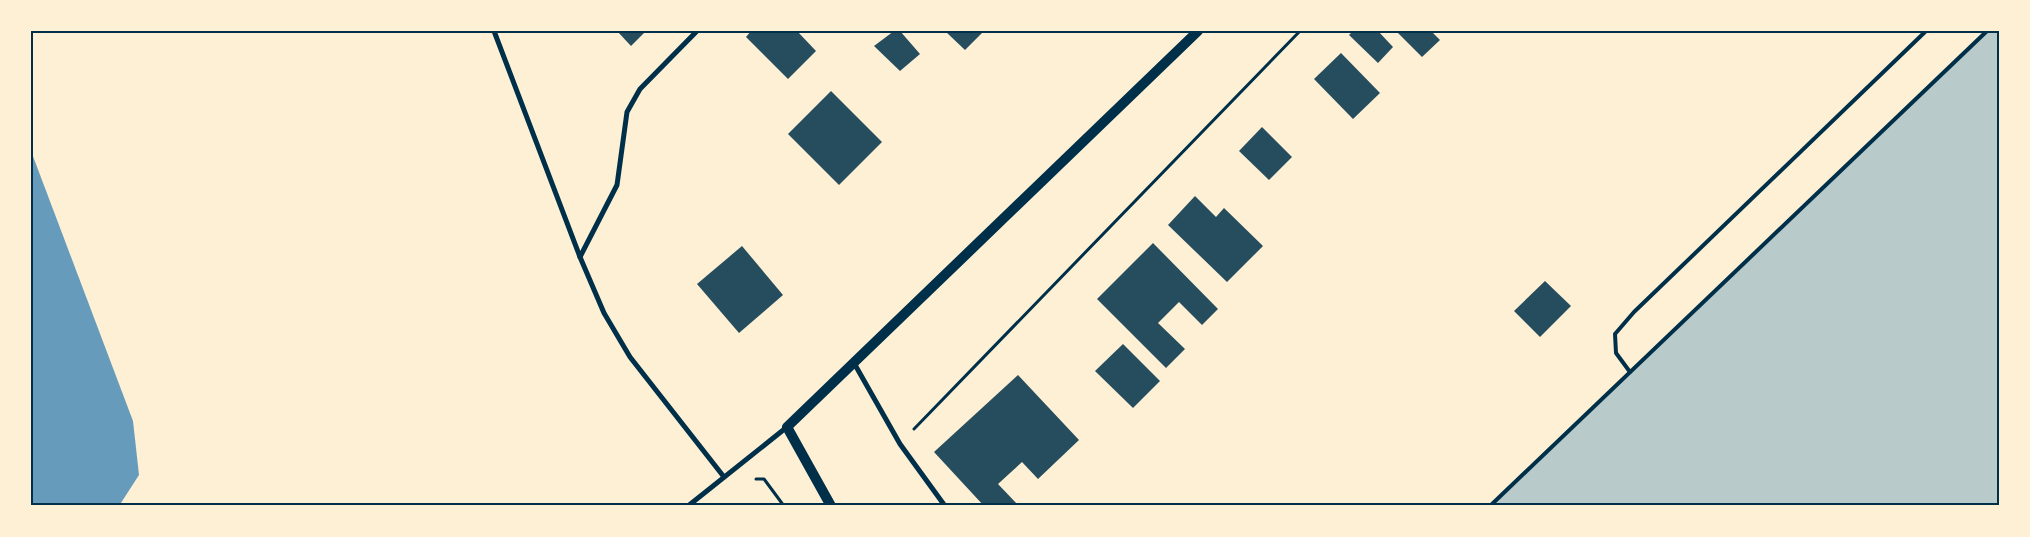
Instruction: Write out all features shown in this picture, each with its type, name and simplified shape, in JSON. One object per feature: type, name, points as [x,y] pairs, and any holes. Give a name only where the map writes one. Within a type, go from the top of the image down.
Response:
[{"type":"main road","points":[[831,506],[787,427],[1198,31]]},
{"type":"street","points":[[494,31],[580,257],[604,313],[630,357],[724,477]]},
{"type":"street","points":[[580,257],[617,184],[627,112],[640,89],[697,31]]},
{"type":"street","points":[[854,363],[900,444],[945,506]]},
{"type":"street","points":[[688,506],[787,427]]},
{"type":"lane","points":[[1630,372],[1616,353],[1615,334],[1634,312],[1926,31]]},
{"type":"lane","points":[[1490,506],[1987,31]]},
{"type":"path","points":[[900,444],[1300,31]]},
{"type":"path","points":[[750,484],[757,478],[764,479],[784,506]]},
{"type":"shaded area","points":[[1987,31],[1999,31],[1999,506],[1490,506]]},
{"type":"water","points":[[31,151],[133,421],[139,475],[119,506],[31,506]]},
{"type":"building","points":[[617,31],[646,31],[631,46]]},
{"type":"building","points":[[751,31],[797,31],[816,51],[788,79],[746,37]]},
{"type":"building","points":[[894,31],[900,31],[920,54],[900,71],[874,46]]},
{"type":"building","points":[[945,31],[984,31],[965,50]]},
{"type":"building","points":[[1353,31],[1378,31],[1393,47],[1378,63],[1349,35]]},
{"type":"building","points":[[1396,31],[1431,31],[1440,40],[1422,57]]},
{"type":"building","points":[[1341,53],[1380,93],[1353,119],[1314,79]]},
{"type":"building","points":[[831,91],[882,142],[839,185],[788,134]]},
{"type":"building","points":[[1262,127],[1292,157],[1269,180],[1239,151]]},
{"type":"building","points":[[1195,196],[1216,217],[1224,208],[1263,246],[1227,282],[1168,225]]},
{"type":"building","points":[[1153,243],[1218,309],[1202,325],[1179,302],[1158,323],[1185,349],[1166,368],[1097,299]]},
{"type":"building","points":[[742,246],[783,295],[739,333],[697,284]]},
{"type":"building","points":[[1545,281],[1571,306],[1540,337],[1514,311]]},
{"type":"building","points":[[1123,344],[1160,381],[1133,408],[1095,371]]},
{"type":"building","points":[[1018,375],[1079,440],[1038,479],[1022,462],[998,484],[1019,506],[984,506],[934,452]]}]
